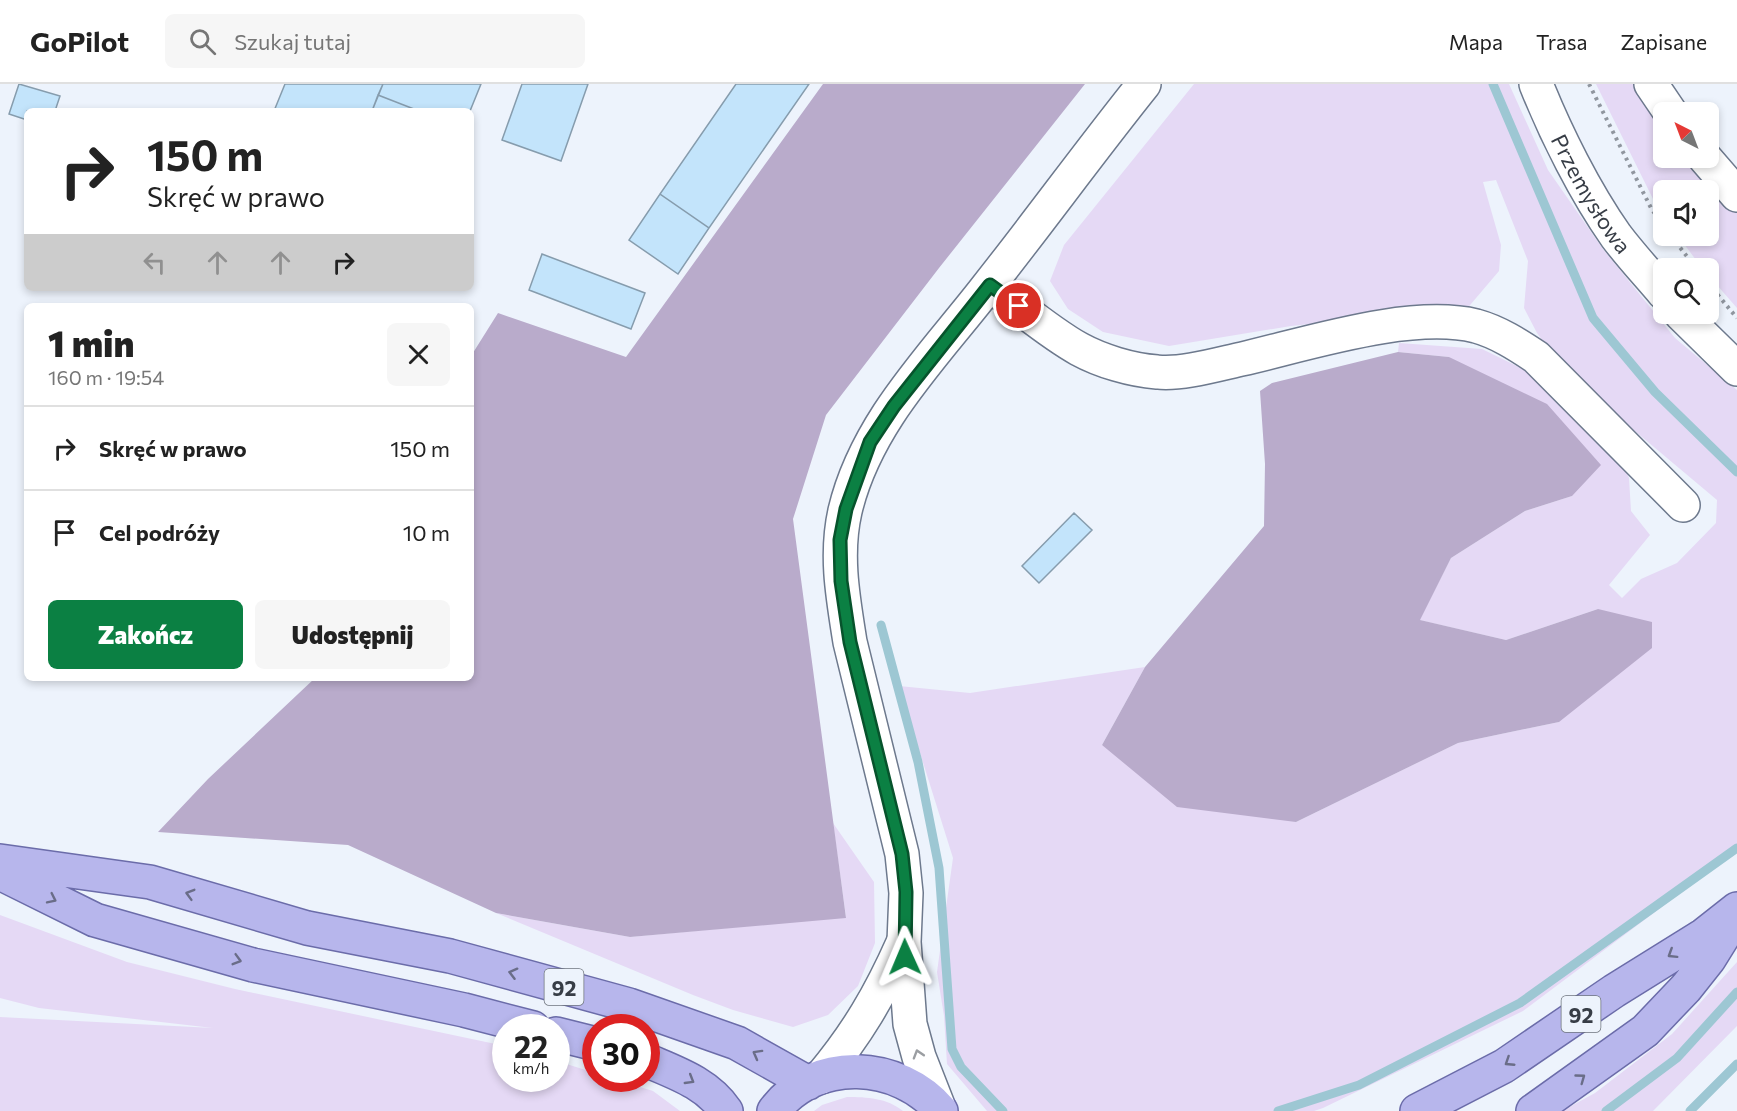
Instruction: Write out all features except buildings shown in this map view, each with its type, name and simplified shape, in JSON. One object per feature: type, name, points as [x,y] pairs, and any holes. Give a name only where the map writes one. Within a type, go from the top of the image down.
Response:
[{"type":"main road","name":"92","points":[[0,861],[150,882],[307,928],[450,956],[495,968],[629,1005],[737,1043],[815,1080]]},
{"type":"main road","name":"92","points":[[0,873],[95,920],[253,965],[492,1017]]},
{"type":"main road","name":"92","points":[[1417,1111],[1504,1066],[1614,991],[1704,935],[1737,909]]},
{"type":"main road","name":"92","points":[[1533,1111],[1645,1030],[1686,988],[1709,959],[1737,915]]},
{"type":"main road","points":[[660,1066],[688,1077],[712,1095],[726,1111]]},
{"type":"main road","points":[[774,1111],[792,1093],[815,1080],[842,1072],[864,1071],[885,1074],[914,1088],[940,1110]]},
{"type":"street","points":[[940,1110],[919,1057],[910,1024],[904,942],[906,892],[902,854],[850,642],[841,581],[840,540],[846,509],[870,442],[894,406],[1144,84]]},
{"type":"street","name":"Przemysłowa","points":[[1536,84],[1597,207],[1617,236],[1653,280]]},
{"type":"street","points":[[1714,168],[1737,195]]},
{"type":"street","points":[[990,285],[1079,349],[1110,362],[1158,373],[1226,363],[1373,329],[1435,321],[1476,326],[1508,339],[1536,357],[1683,505]]},
{"type":"street","points":[[1691,324],[1737,369]]},
{"type":"street","points":[[815,1080],[860,1027],[890,973],[904,942]]},
{"type":"path","points":[[1589,84],[1653,211]]},
{"type":"path","points":[[1679,246],[1688,258]]},
{"type":"path","points":[[1719,296],[1737,318]]},
{"type":"shaded area","points":[[823,84],[1085,84],[826,415],[793,519],[846,918],[630,937],[496,913],[348,845],[158,832],[208,779],[312,681],[474,681],[474,351],[498,313],[626,357]]},
{"type":"shaded area","points":[[1194,84],[1509,84],[1548,170],[1603,249],[1653,311],[1653,324],[1664,324],[1675,338],[1737,390],[1737,846],[1723,861],[1523,1011],[1323,1108],[1314,1111],[987,1111],[947,1064],[944,1016],[937,972],[953,858],[899,686],[970,693],[1145,667],[1102,745],[1296,822],[1458,743],[1559,722],[1598,609],[1506,640],[1419,620],[1451,558],[1525,511],[1572,496],[1449,357],[1398,352],[1399,343],[1482,349],[1535,375],[1620,456],[1629,478],[1631,511],[1650,535],[1609,585],[1622,598],[1641,579],[1677,563],[1716,523],[1717,500],[1567,374],[1537,333],[1524,308],[1528,261],[1496,180],[1483,182],[1501,245],[1499,271],[1465,311],[1414,313],[1291,326],[1169,346],[1103,332],[1068,309],[1050,281],[1064,245]]},
{"type":"shaded area","points":[[1596,84],[1633,84],[1653,110],[1653,168],[1699,168],[1710,180],[1653,180],[1653,199]]},
{"type":"shaded area","points":[[1719,190],[1737,210],[1737,308],[1719,287],[1719,258],[1694,258],[1686,246],[1719,246]]},
{"type":"shaded area","points":[[1398,352],[1449,357],[1547,404],[1601,465],[1572,496],[1525,511],[1451,558],[1420,620],[1506,640],[1598,609],[1652,622],[1652,648],[1559,722],[1458,743],[1296,822],[1177,807],[1102,745],[1145,667],[1264,526],[1265,464],[1260,391],[1272,383]]},
{"type":"shaded area","points":[[833,823],[874,882],[875,943],[858,986],[828,1015],[793,1027],[733,1010],[693,995],[496,913],[630,937],[846,917]]},
{"type":"shaded area","points":[[0,915],[127,962],[235,989],[492,1043],[492,1092],[570,1092],[570,1065],[582,1069],[582,1092],[654,1092],[680,1111],[0,1111],[0,1017],[213,1028],[39,1008],[0,998]]},
{"type":"shaded area","points":[[1737,962],[1737,1026],[1653,1111],[1562,1111],[1595,1093],[1672,1034]]},
{"type":"shaded area","points":[[847,1097],[884,1101],[903,1111],[814,1111],[822,1105]]},
{"type":"waterway","points":[[1493,84],[1593,318],[1655,392],[1737,472]]},
{"type":"waterway","points":[[881,625],[918,762],[939,868],[952,1049],[961,1067],[1003,1111]]},
{"type":"waterway","points":[[1278,1111],[1359,1085],[1520,1003],[1737,848]]},
{"type":"waterway","points":[[1606,1111],[1677,1058],[1737,992]]},
{"type":"waterway","points":[[1690,1111],[1737,1064]]},
{"type":"route","points":[[905,957],[906,892],[902,854],[850,642],[841,581],[840,540],[846,509],[870,442],[894,406],[990,285],[1019,306]]}]
